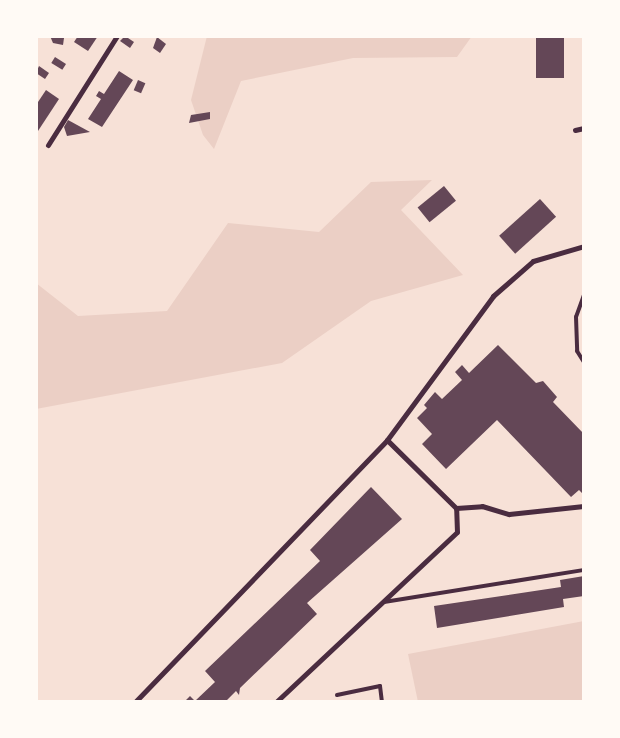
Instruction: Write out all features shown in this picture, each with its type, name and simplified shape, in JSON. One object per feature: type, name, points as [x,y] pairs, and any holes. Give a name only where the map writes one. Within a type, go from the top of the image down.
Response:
[{"type":"street","points":[[48,144],[117,36]]},
{"type":"street","points":[[575,130],[584,128]]},
{"type":"street","points":[[135,702],[387,440],[493,296],[533,261],[584,246]]},
{"type":"street","points":[[276,702],[458,532],[456,508],[387,440]]},
{"type":"street","points":[[456,508],[482,506],[509,514],[584,506]]},
{"type":"lane","points":[[584,295],[576,317],[577,351],[584,362]]},
{"type":"lane","points":[[383,602],[584,570]]},
{"type":"lane","points":[[337,695],[380,686],[382,702]]},
{"type":"shaded area","points":[[207,36],[472,36],[457,57],[353,58],[241,81],[214,149],[203,135],[191,100]]},
{"type":"shaded area","points":[[432,180],[401,210],[463,275],[371,301],[282,363],[36,409],[36,283],[78,316],[167,311],[228,223],[319,232],[371,182]]},
{"type":"shaded area","points":[[584,621],[584,702],[418,702],[408,654]]},
{"type":"building","points":[[50,36],[64,38],[63,45],[53,43]]},
{"type":"building","points":[[78,36],[98,36],[88,51],[74,42]]},
{"type":"building","points":[[125,36],[134,42],[130,48],[120,41]]},
{"type":"building","points":[[536,36],[564,36],[564,78],[536,78]]},
{"type":"building","points":[[157,37],[166,44],[160,53],[153,48]]},
{"type":"building","points":[[55,57],[66,64],[62,70],[51,63]]},
{"type":"building","points":[[39,66],[49,73],[45,79],[36,73]]},
{"type":"building","points":[[119,71],[133,80],[102,127],[88,119],[101,99],[96,96],[99,91],[104,94]]},
{"type":"building","points":[[138,80],[145,83],[141,93],[134,90]]},
{"type":"building","points":[[46,90],[59,99],[36,134],[36,105]]},
{"type":"building","points":[[210,112],[210,119],[189,123],[191,115]]},
{"type":"building","points":[[68,120],[90,132],[67,136],[64,127]]},
{"type":"building","points":[[444,186],[456,201],[430,222],[418,207]]},
{"type":"building","points":[[540,199],[556,217],[515,254],[499,236]]},
{"type":"building","points":[[498,345],[536,383],[543,381],[557,397],[553,402],[584,434],[584,495],[579,490],[571,497],[497,420],[446,469],[422,444],[432,434],[417,418],[427,408],[424,405],[435,392],[442,399],[462,380],[455,372],[462,365],[469,373]]},
{"type":"building","points":[[371,487],[402,519],[307,603],[317,614],[240,688],[239,695],[236,691],[225,702],[184,702],[190,696],[195,701],[215,682],[205,671],[320,561],[310,550]]},
{"type":"building","points":[[584,576],[584,596],[563,599],[564,607],[437,628],[434,606],[561,587],[560,580]]}]
